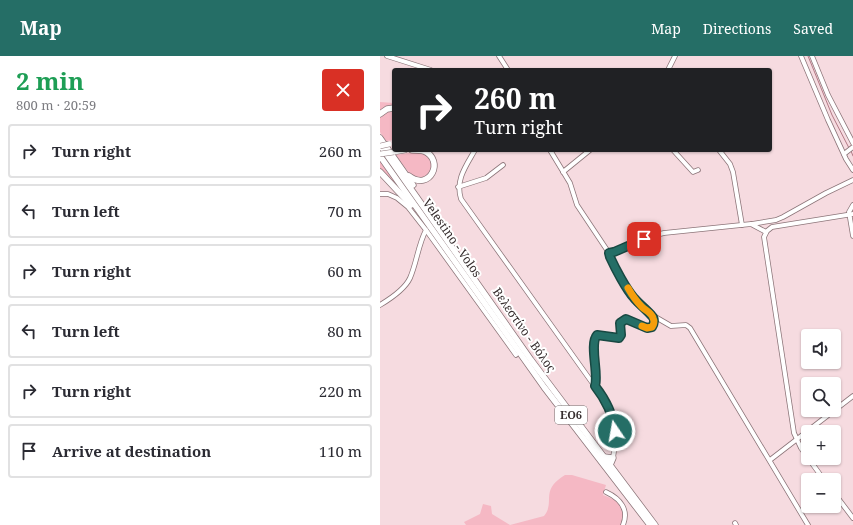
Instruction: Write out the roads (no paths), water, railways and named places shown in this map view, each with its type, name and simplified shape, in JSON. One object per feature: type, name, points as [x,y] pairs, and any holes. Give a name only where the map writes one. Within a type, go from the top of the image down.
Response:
[{"type":"highway","points":[[380,114],[387,109],[392,108]]},
{"type":"highway","points":[[380,138],[478,279],[491,302]]},
{"type":"highway","name":"Βελεστίνο - Βόλος","points":[[380,146],[531,360],[655,525]]},
{"type":"highway","points":[[403,170],[413,179],[423,181],[430,177],[433,173],[435,165],[433,160],[426,152]]},
{"type":"highway","name":"Velestino - Volos","points":[[380,155],[429,229],[505,336],[650,525]]},
{"type":"highway","points":[[380,172],[429,229]]},
{"type":"highway","points":[[604,457],[613,458],[610,465]]},
{"type":"main road","points":[[380,146],[392,144]]},
{"type":"main road","points":[[380,155],[394,152]]},
{"type":"street","points":[[387,56],[424,68]]},
{"type":"street","points":[[399,60],[406,56]]},
{"type":"street","points":[[498,56],[507,68]]},
{"type":"street","points":[[669,68],[675,56]]},
{"type":"street","points":[[801,56],[828,120],[853,170]]},
{"type":"street","points":[[812,56],[828,95],[853,143]]},
{"type":"street","points":[[844,154],[853,147]]},
{"type":"street","points":[[474,152],[461,176],[458,187],[461,200],[606,402],[612,416],[615,438],[613,458]]},
{"type":"street","points":[[551,152],[572,187],[576,204],[609,253],[612,262],[633,297],[652,316],[671,326],[686,325],[690,328],[808,525]]},
{"type":"street","points":[[563,172],[588,152]]},
{"type":"street","points":[[675,152],[693,172],[698,170]]},
{"type":"street","points":[[721,152],[730,164],[733,172],[742,225]]},
{"type":"street","points":[[458,187],[486,178],[503,164]]},
{"type":"street","points":[[609,253],[659,233],[752,224],[776,220],[853,180]]},
{"type":"street","points":[[380,194],[391,195],[400,200],[429,229],[420,243],[408,281],[380,306]]},
{"type":"street","points":[[853,205],[849,211],[852,214],[853,236]]},
{"type":"street","points":[[819,473],[796,440],[792,425],[764,243],[766,232],[772,227],[852,214]]},
{"type":"street","points":[[752,224],[766,232]]},
{"type":"street","points":[[595,386],[595,336],[599,335],[619,338],[621,335],[620,323],[626,319],[650,328],[654,325],[654,319],[652,316]]},
{"type":"street","points":[[505,336],[516,355]]},
{"type":"street","points":[[770,460],[853,396]]},
{"type":"street","points":[[606,492],[614,496],[624,507],[626,514],[623,525]]},
{"type":"street","points":[[841,502],[853,518]]},
{"type":"waterway","points":[[808,56],[832,115],[849,148]]},
{"type":"waterway","points":[[851,151],[853,156]]}]
